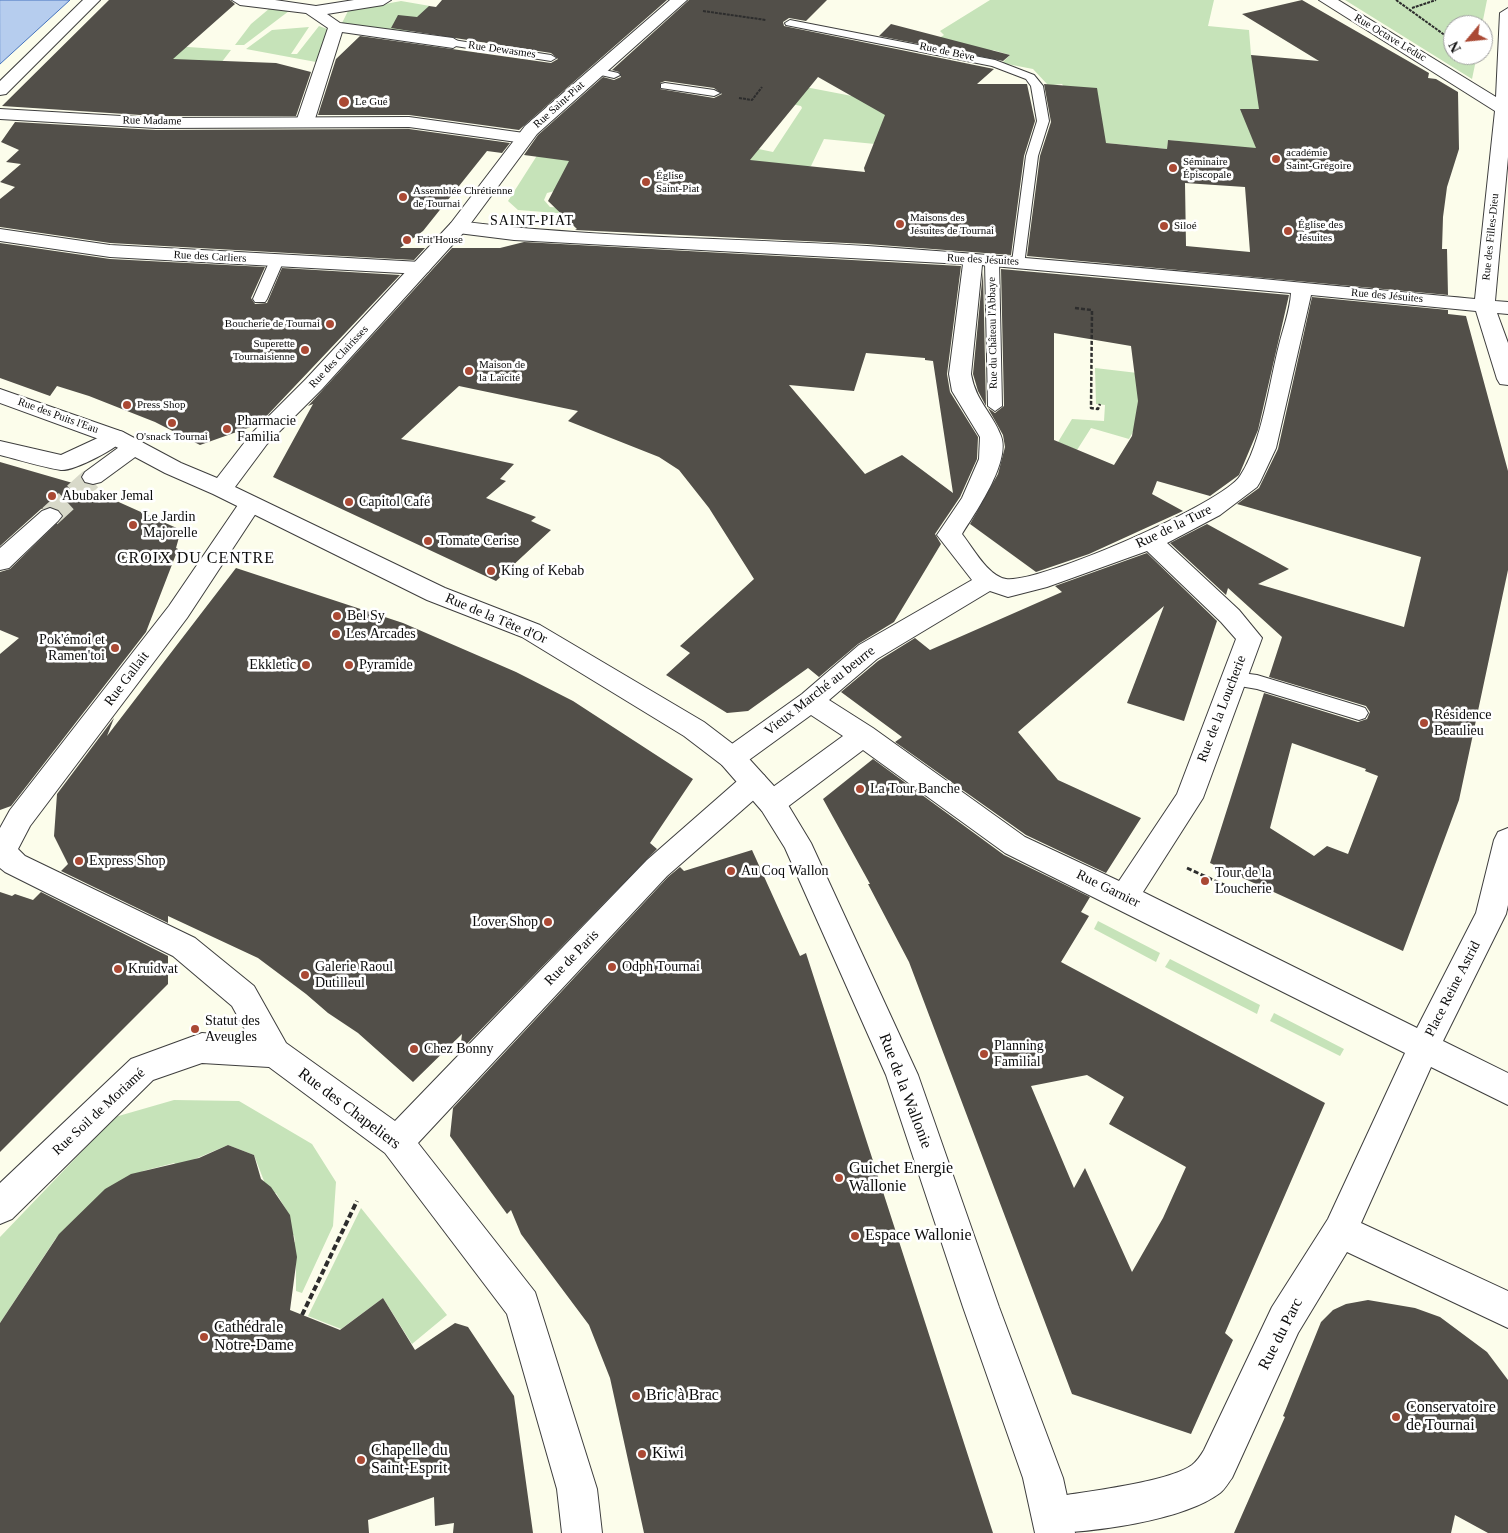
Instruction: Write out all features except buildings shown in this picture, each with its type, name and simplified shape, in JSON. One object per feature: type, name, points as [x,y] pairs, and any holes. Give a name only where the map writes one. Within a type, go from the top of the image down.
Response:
[{"type":"street","points":[[0,90],[92,0]]},
{"type":"street","points":[[240,0],[310,9],[336,27],[453,43]]},
{"type":"street","points":[[314,11],[383,0]]},
{"type":"street","name":"Rue Octave Leduc","points":[[1327,0],[1470,86],[1506,110]]},
{"type":"street","name":"Rue Saint-Piat","points":[[458,227],[524,138],[600,69],[676,4]]},
{"type":"street","name":"Rue des Filles-Dieu","points":[[1484,306],[1506,110],[1508,13]]},
{"type":"street","points":[[305,122],[336,27]]},
{"type":"street","name":"Rue Madame","points":[[0,114],[156,122],[410,122],[524,138]]},
{"type":"street","name":"Rue des Jésuites","points":[[458,227],[514,234],[804,248],[1019,262],[1508,308]]},
{"type":"street","name":"Rue des Clairisses","points":[[221,489],[259,439],[314,384],[458,227]]},
{"type":"street","name":"Rue des Carliers","points":[[0,235],[110,251],[421,268]]},
{"type":"street","name":"Rue du Château l'Abbaye","points":[[983,261],[960,374],[964,391],[991,437],[990,459],[973,499],[949,535],[987,582]]},
{"type":"street","name":"Rue de la Ture","points":[[987,582],[1008,588],[1047,579],[1151,541],[1212,510],[1249,482],[1265,448],[1301,296],[1299,288]]},
{"type":"street","points":[[1484,306],[1493,327],[1508,379]]},
{"type":"street","name":"Rue des Puits l'Eau","points":[[0,396],[124,442],[173,468],[221,489]]},
{"type":"street","points":[[93,477],[124,442]]},
{"type":"street","name":"Rue des Puits l'Eau","points":[[0,448],[63,463],[93,450],[124,442]]},
{"type":"street","name":"Rue de la Tête d'Or","points":[[221,489],[436,594],[531,631],[694,728],[732,758],[763,793]]},
{"type":"street","name":"Rue Gallait","points":[[1,852],[20,818],[178,612],[250,504]]},
{"type":"street","points":[[0,562],[50,516]]},
{"type":"street","name":"Rue de la Loucherie","points":[[1124,897],[1189,798],[1249,638],[1230,616],[1151,541]]},
{"type":"street","name":"Vieux Marché au beurre","points":[[732,758],[811,701],[868,652],[987,582]]},
{"type":"street","name":"Rue Garnier","points":[[811,701],[863,735],[1015,845],[1124,897],[1424,1047]]},
{"type":"street","points":[[763,793],[804,781],[863,735]]},
{"type":"street","name":"Rue de Paris","points":[[397,1142],[657,868],[763,793]]},
{"type":"street","name":"Rue de la Wallonie","points":[[763,793],[797,843],[902,1076],[978,1298],[1043,1478],[1054,1525]]},
{"type":"street","name":"Place Reine Astrid","points":[[1508,840],[1491,914],[1424,1047],[1508,1090]]},
{"type":"street","name":"Rue des Chapeliers","points":[[1,852],[14,864],[184,947],[243,996],[275,1053],[397,1142],[522,1305],[577,1489],[582,1533]]},
{"type":"street","name":"Rue du Parc","points":[[1054,1525],[1120,1505],[1190,1488],[1206,1480],[1218,1464],[1285,1320],[1340,1231],[1424,1047]]},
{"type":"street","name":"Rue Soil de Moriamé","points":[[0,1207],[142,1069],[202,1048],[275,1053]]},
{"type":"street","points":[[1340,1231],[1508,1310]]},
{"type":"lane","name":"Rue de Bève","points":[[790,23],[927,48],[995,63],[1030,77],[1037,86],[1043,121],[1032,156],[1019,262]]},
{"type":"lane","name":"Rue Dewasmes","points":[[453,43],[551,58]]},
{"type":"lane","points":[[666,86],[714,93]]},
{"type":"lane","points":[[260,299],[277,260]]},
{"type":"lane","name":"Rue du Château l'Abbaye","points":[[983,261],[995,406]]},
{"type":"lane","points":[[1234,678],[1257,682],[1359,713]]},
{"type":"path","points":[[1396,0],[1411,8],[1443,36]]},
{"type":"path","points":[[1411,8],[1436,0]]},
{"type":"path","points":[[676,4],[790,23]]},
{"type":"path","points":[[1075,308],[1092,310],[1091,408],[1098,409],[1100,404]]},
{"type":"path","points":[[1188,868],[1226,886]]},
{"type":"path","points":[[302,1314],[357,1201]]},
{"type":"green space","points":[[990,0],[1214,0],[1208,26],[1249,30],[1251,55],[1269,90],[1282,110],[1241,109],[1261,160],[1188,142],[1168,140],[1167,149],[1106,143],[1062,84],[1053,85],[1053,129],[1047,84],[1033,69],[1002,63],[1010,55],[993,50],[985,57],[928,45],[944,35],[940,31]]},
{"type":"green space","points":[[1345,0],[1487,0],[1484,15],[1443,15],[1443,61]]},
{"type":"green space","points":[[401,1],[430,6],[408,34],[341,25],[348,11]]},
{"type":"green space","points":[[270,8],[289,11],[244,45],[235,45],[251,24]]},
{"type":"green space","points":[[319,26],[330,30],[316,62],[246,49],[272,30],[309,27],[291,54],[297,54]]},
{"type":"green space","points":[[174,46],[231,50],[211,76],[155,71]]},
{"type":"green space","points":[[1449,65],[1475,65],[1472,79]]},
{"type":"green space","points":[[795,85],[852,96],[892,110],[875,144],[824,139],[811,166],[736,183],[749,147],[773,152],[802,108],[801,106],[782,102]]},
{"type":"green space","points":[[552,132],[608,146],[563,189],[547,193],[544,200],[550,207],[581,209],[583,215],[518,210],[508,201]]},
{"type":"green space","points":[[1095,368],[1146,374],[1139,393],[1135,428],[1129,439],[1091,428],[1077,450],[1058,442],[1072,419],[1104,421],[1105,405],[1096,404]]},
{"type":"green space","points":[[1098,921],[1160,953],[1156,962],[1094,929]]},
{"type":"green space","points":[[1170,959],[1260,1005],[1257,1014],[1165,967]]},
{"type":"green space","points":[[1274,1013],[1344,1049],[1340,1056],[1270,1021]]},
{"type":"green space","points":[[174,1100],[239,1101],[312,1144],[336,1182],[333,1226],[302,1293],[296,1291],[296,1264],[278,1248],[295,1242],[294,1235],[277,1242],[290,1216],[276,1193],[251,1195],[264,1181],[254,1155],[228,1145],[195,1159],[191,1175],[174,1163],[143,1171],[131,1190],[71,1244],[56,1238],[0,1323],[0,1237],[115,1117]]},
{"type":"green space","points":[[361,1208],[447,1315],[412,1344],[383,1298],[341,1329],[308,1316]]},
{"type":"water","points":[[0,0],[70,0],[0,64]]},
{"type":"tunnel","points":[[50,516],[93,477]]},
{"type":"place","name":"Le Gué","points":[[344,102]]},
{"type":"place","name":"académie Saint-Grégoire","points":[[1276,159]]},
{"type":"place","name":"Séminaire Épiscopale","points":[[1173,168]]},
{"type":"place","name":"Église Saint-Piat","points":[[646,182]]},
{"type":"place","name":"Assemblée Chrétienne de Tournai","points":[[403,197]]},
{"type":"place","name":"Maisons des Jésuites de Tournai","points":[[900,224]]},
{"type":"place","name":"Siloé","points":[[1164,226]]},
{"type":"place","name":"Église des Jésuites","points":[[1288,231]]},
{"type":"place","name":"Frit'House","points":[[407,240]]},
{"type":"place","name":"Boucherie de Tournai","points":[[330,324]]},
{"type":"place","name":"Superette Tournaisienne","points":[[305,350]]},
{"type":"place","name":"Maison de la Laïcité","points":[[469,371]]},
{"type":"place","name":"Press Shop","points":[[127,405]]},
{"type":"place","name":"O'snack Tournai","points":[[172,423]]},
{"type":"place","name":"Pharmacie Familia","points":[[227,429]]},
{"type":"place","name":"Abubaker Jemal","points":[[52,496]]},
{"type":"place","name":"Capitol Café","points":[[349,502]]},
{"type":"place","name":"Le Jardin Majorelle","points":[[133,525]]},
{"type":"place","name":"Tomate Cerise","points":[[428,541]]},
{"type":"place","name":"King of Kebab","points":[[491,571]]},
{"type":"place","name":"Bel Sy","points":[[337,616]]},
{"type":"place","name":"Les Arcades","points":[[336,634]]},
{"type":"place","name":"Pok'émoi et Ramen'toi","points":[[115,648]]},
{"type":"place","name":"Ekkletic","points":[[306,665]]},
{"type":"place","name":"Pyramide","points":[[349,665]]},
{"type":"place","name":"Résidence Beaulieu","points":[[1424,723]]},
{"type":"place","name":"La Tour Banche","points":[[860,789]]},
{"type":"place","name":"Express Shop","points":[[79,861]]},
{"type":"place","name":"Au Coq Wallon","points":[[731,871]]},
{"type":"place","name":"Tour de la Loucherie","points":[[1205,881]]},
{"type":"place","name":"Lover Shop","points":[[548,922]]},
{"type":"place","name":"Odph Tournai","points":[[612,967]]},
{"type":"place","name":"Kruidvat","points":[[118,969]]},
{"type":"place","name":"Galerie Raoul Dutilleul","points":[[305,975]]},
{"type":"place","name":"Statut des Aveugles","points":[[195,1029]]},
{"type":"place","name":"Chez Bonny","points":[[414,1049]]},
{"type":"place","name":"Planning Familial","points":[[984,1054]]},
{"type":"place","name":"Guichet Energie Wallonie","points":[[839,1178]]},
{"type":"place","name":"Espace Wallonie","points":[[855,1236]]},
{"type":"place","name":"Cathédrale Notre-Dame","points":[[204,1337]]},
{"type":"place","name":"Bric à Brac","points":[[636,1396]]},
{"type":"place","name":"Conservatoire de Tournai","points":[[1396,1417]]},
{"type":"place","name":"Kiwi","points":[[642,1454]]},
{"type":"place","name":"Chapelle du Saint-Esprit","points":[[361,1460]]},
{"type":"district","name":"SAINT-PIAT","points":[[532,221]]},
{"type":"district","name":"CROIX DU CENTRE","points":[[196,559]]}]
